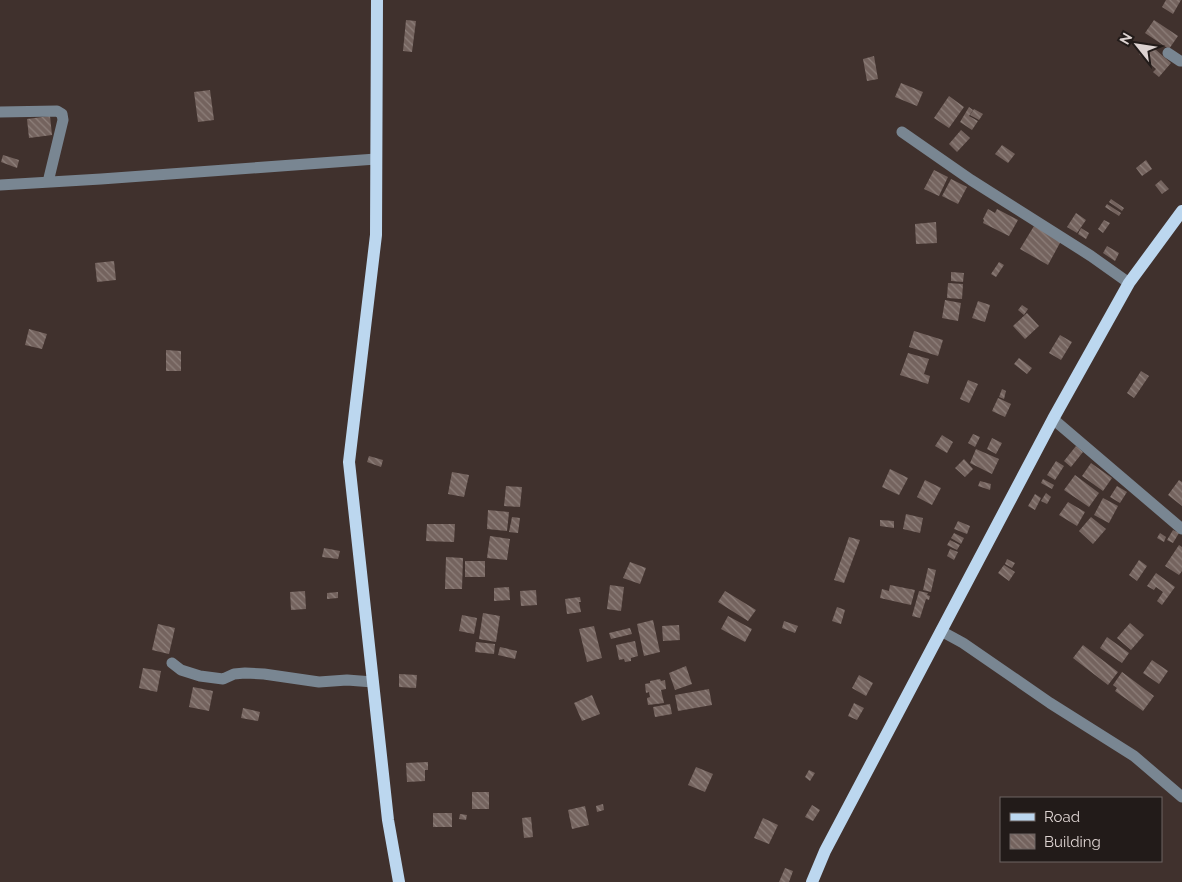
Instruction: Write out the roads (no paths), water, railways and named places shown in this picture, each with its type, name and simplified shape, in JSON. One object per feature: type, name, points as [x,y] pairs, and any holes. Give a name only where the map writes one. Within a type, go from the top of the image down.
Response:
[{"type":"main road","points":[[377,0],[376,235],[349,462],[388,820],[399,882]]},
{"type":"main road","points":[[812,882],[825,851],[1053,419],[1129,283],[1182,211]]},
{"type":"street","points":[[1168,53],[1182,61]]},
{"type":"street","points":[[0,112],[57,111],[62,114],[63,120],[48,182]]},
{"type":"street","points":[[902,132],[971,180],[1091,256],[1129,283]]},
{"type":"street","points":[[0,185],[376,159]]},
{"type":"street","points":[[1053,419],[1182,529]]},
{"type":"street","points":[[941,631],[963,643],[1050,703],[1134,756],[1182,797]]},
{"type":"street","points":[[172,663],[181,670],[200,676],[223,679],[234,674],[245,673],[319,682],[347,680],[373,682]]}]
